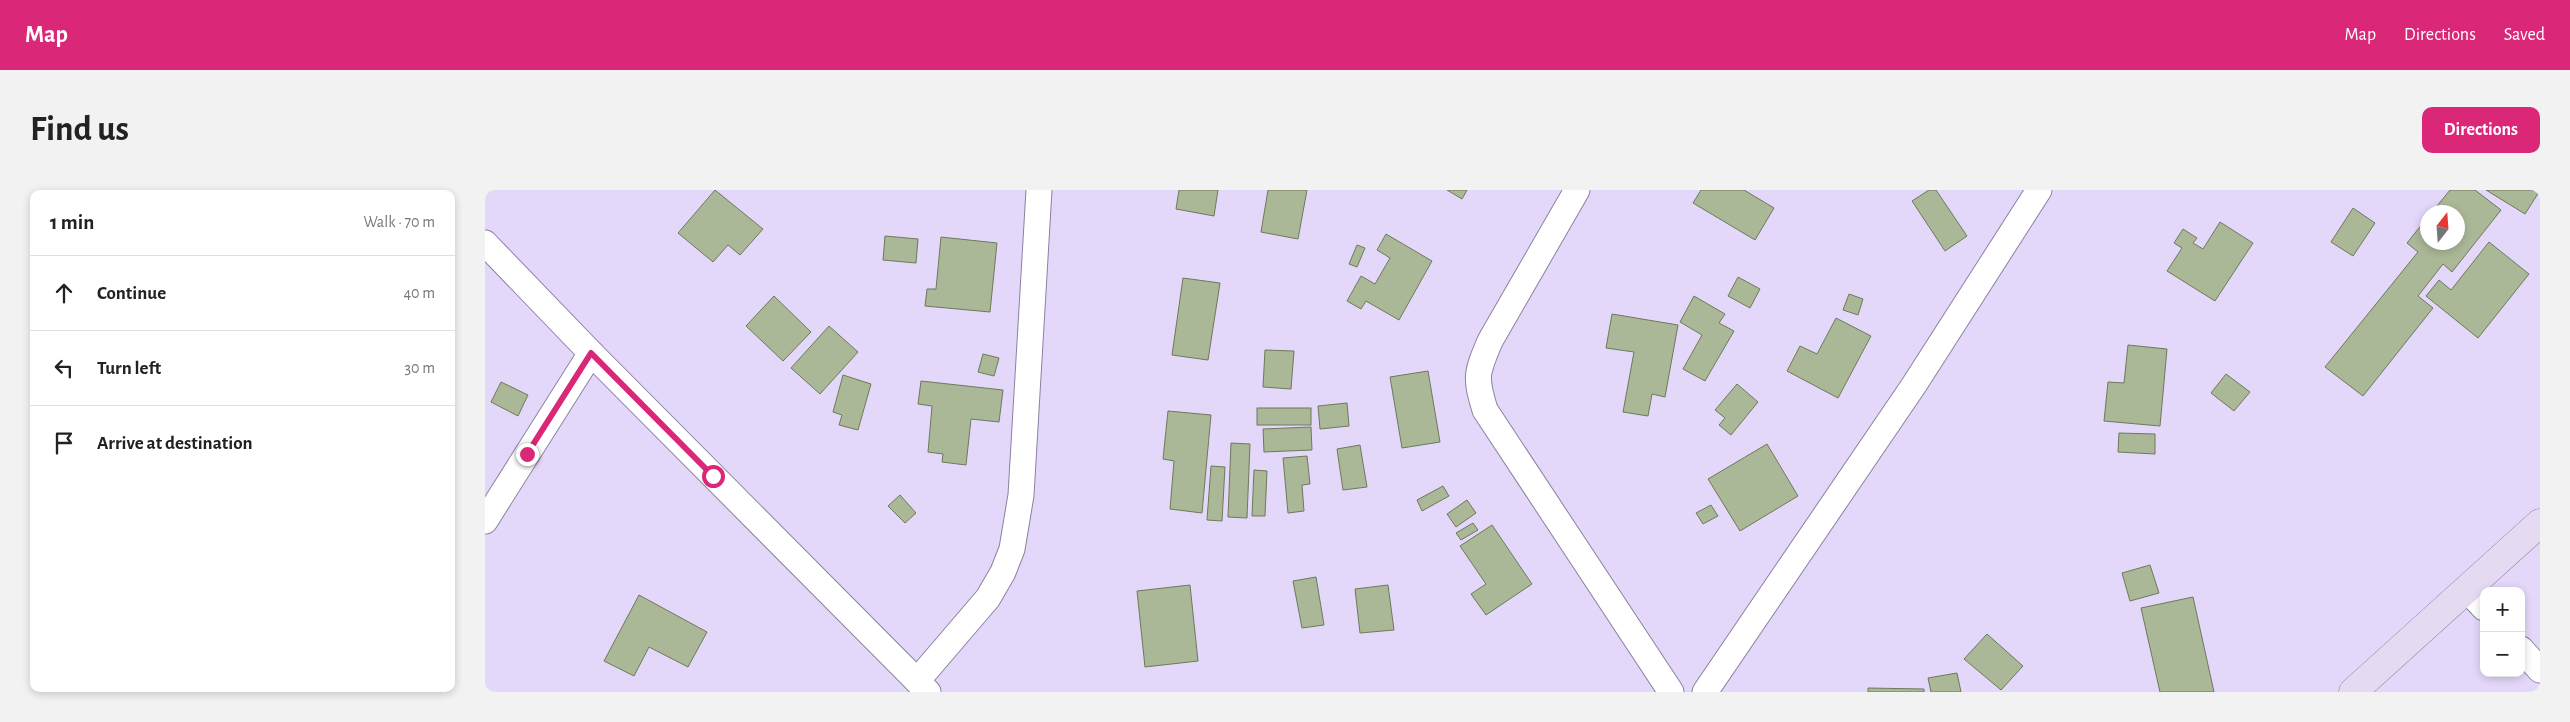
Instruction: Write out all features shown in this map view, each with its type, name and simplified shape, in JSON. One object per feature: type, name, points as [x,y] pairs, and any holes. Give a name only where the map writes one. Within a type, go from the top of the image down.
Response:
[{"type":"main road","points":[[2353,692],[2475,599],[2540,524]]},
{"type":"street","points":[[485,242],[591,353],[923,687],[987,598],[1003,572],[1011,549],[1021,495],[1039,190]]},
{"type":"street","points":[[1577,190],[1490,341],[1480,365],[1477,384],[1485,410],[1671,692]]},
{"type":"street","points":[[1705,692],[1914,385],[2039,190]]},
{"type":"street","points":[[485,521],[591,353]]},
{"type":"street","points":[[2525,653],[2540,670]]},
{"type":"building","points":[[715,190],[763,229],[740,255],[728,245],[713,262],[678,233]]},
{"type":"building","points":[[1179,190],[1218,190],[1214,216],[1176,209]]},
{"type":"building","points":[[1268,190],[1307,190],[1298,239],[1261,232]]},
{"type":"building","points":[[1447,190],[1467,190],[1462,199]]},
{"type":"building","points":[[1701,190],[1744,190],[1774,208],[1755,240],[1693,203]]},
{"type":"building","points":[[1929,190],[1936,190],[1967,236],[1945,251],[1912,201]]},
{"type":"building","points":[[2450,190],[2475,190],[2501,210],[2452,272],[2443,264],[2418,296],[2433,308],[2363,396],[2325,367],[2418,252],[2407,243],[2420,227],[2420,250],[2465,250],[2465,205],[2438,205]]},
{"type":"building","points":[[2486,190],[2536,190],[2539,192],[2525,214]]},
{"type":"building","points":[[2353,208],[2375,223],[2353,256],[2331,242]]},
{"type":"building","points":[[2220,222],[2253,243],[2215,301],[2167,271],[2182,248],[2174,243],[2183,229],[2197,238],[2193,243],[2203,249]]},
{"type":"building","points":[[1386,234],[1432,261],[1399,320],[1366,301],[1361,309],[1347,301],[1361,276],[1375,284],[1390,258],[1377,250]]},
{"type":"building","points":[[885,236],[918,239],[916,263],[883,260]]},
{"type":"building","points":[[941,237],[997,243],[990,312],[925,306],[927,289],[936,289]]},
{"type":"building","points":[[2489,242],[2529,274],[2478,338],[2426,296],[2439,280],[2451,290]]},
{"type":"building","points":[[1357,245],[1365,248],[1357,267],[1349,264]]},
{"type":"building","points":[[1738,277],[1760,289],[1750,308],[1728,296]]},
{"type":"building","points":[[1183,278],[1220,283],[1208,360],[1172,355]]},
{"type":"building","points":[[1849,294],[1863,299],[1858,315],[1843,310]]},
{"type":"building","points":[[774,296],[811,332],[783,361],[746,326]]},
{"type":"building","points":[[1694,296],[1725,314],[1719,323],[1734,331],[1705,381],[1683,369],[1702,335],[1680,322]]},
{"type":"building","points":[[1612,314],[1678,325],[1665,397],[1652,394],[1648,416],[1623,412],[1634,352],[1606,348]]},
{"type":"building","points":[[1836,318],[1871,336],[1838,398],[1787,371],[1800,346],[1817,354]]},
{"type":"building","points":[[829,326],[858,352],[820,394],[791,368]]},
{"type":"building","points":[[2128,345],[2167,349],[2160,426],[2104,421],[2108,382],[2124,383]]},
{"type":"building","points":[[1265,350],[1294,351],[1291,389],[1263,387]]},
{"type":"building","points":[[983,354],[999,358],[994,376],[978,372]]},
{"type":"building","points":[[1428,371],[1440,442],[1402,448],[1390,377]]},
{"type":"building","points":[[2226,374],[2250,392],[2234,411],[2211,393]]},
{"type":"building","points":[[843,375],[871,384],[858,430],[839,425],[842,415],[833,412]]},
{"type":"building","points":[[921,381],[1003,390],[999,422],[971,419],[966,465],[942,462],[943,454],[928,452],[932,406],[918,404]]},
{"type":"building","points":[[501,382],[528,395],[518,416],[491,402]]},
{"type":"building","points":[[1737,384],[1758,402],[1731,435],[1719,425],[1725,418],[1715,410]]},
{"type":"building","points":[[1347,403],[1349,426],[1320,429],[1318,406]]},
{"type":"building","points":[[1257,408],[1311,408],[1311,425],[1257,425]]},
{"type":"building","points":[[1168,411],[1211,415],[1202,513],[1170,509],[1174,461],[1163,459]]},
{"type":"building","points":[[1311,427],[1312,450],[1264,452],[1263,429]]},
{"type":"building","points":[[2119,433],[2155,434],[2155,454],[2118,452]]},
{"type":"building","points":[[1231,443],[1250,444],[1247,518],[1228,517]]},
{"type":"building","points":[[1767,444],[1798,496],[1740,531],[1708,479]]},
{"type":"building","points":[[1360,445],[1367,487],[1343,490],[1337,449]]},
{"type":"building","points":[[1307,456],[1310,484],[1302,485],[1304,511],[1288,513],[1283,458]]},
{"type":"building","points":[[1211,466],[1225,467],[1222,521],[1207,520]]},
{"type":"building","points":[[1254,470],[1267,471],[1265,516],[1252,516]]},
{"type":"building","points":[[1443,486],[1449,496],[1422,511],[1417,500]]},
{"type":"building","points":[[900,495],[916,513],[905,523],[888,506]]},
{"type":"building","points":[[1467,500],[1476,513],[1456,527],[1447,514]]},
{"type":"building","points":[[1711,505],[1718,516],[1703,524],[1696,513]]},
{"type":"building","points":[[1473,523],[1478,530],[1461,540],[1456,533]]},
{"type":"building","points":[[1492,525],[1532,584],[1486,615],[1471,594],[1486,584],[1460,546]]},
{"type":"building","points":[[2150,565],[2159,593],[2130,601],[2122,573]]},
{"type":"building","points":[[1316,577],[1324,625],[1302,628],[1293,581]]},
{"type":"building","points":[[1190,585],[1198,661],[1145,667],[1137,591]]},
{"type":"building","points":[[1388,585],[1394,630],[1360,633],[1355,589]]},
{"type":"building","points":[[639,595],[707,632],[688,667],[649,647],[634,676],[604,661]]},
{"type":"building","points":[[2193,597],[2214,692],[2160,692],[2141,608]]},
{"type":"building","points":[[1987,634],[2023,666],[2001,690],[1964,659]]},
{"type":"building","points":[[1957,673],[1961,692],[1931,692],[1928,678]]},
{"type":"building","points":[[1868,688],[1924,689],[1924,692],[1868,692]]},
{"type":"route","points":[[527,454],[591,353],[713,476]]}]
